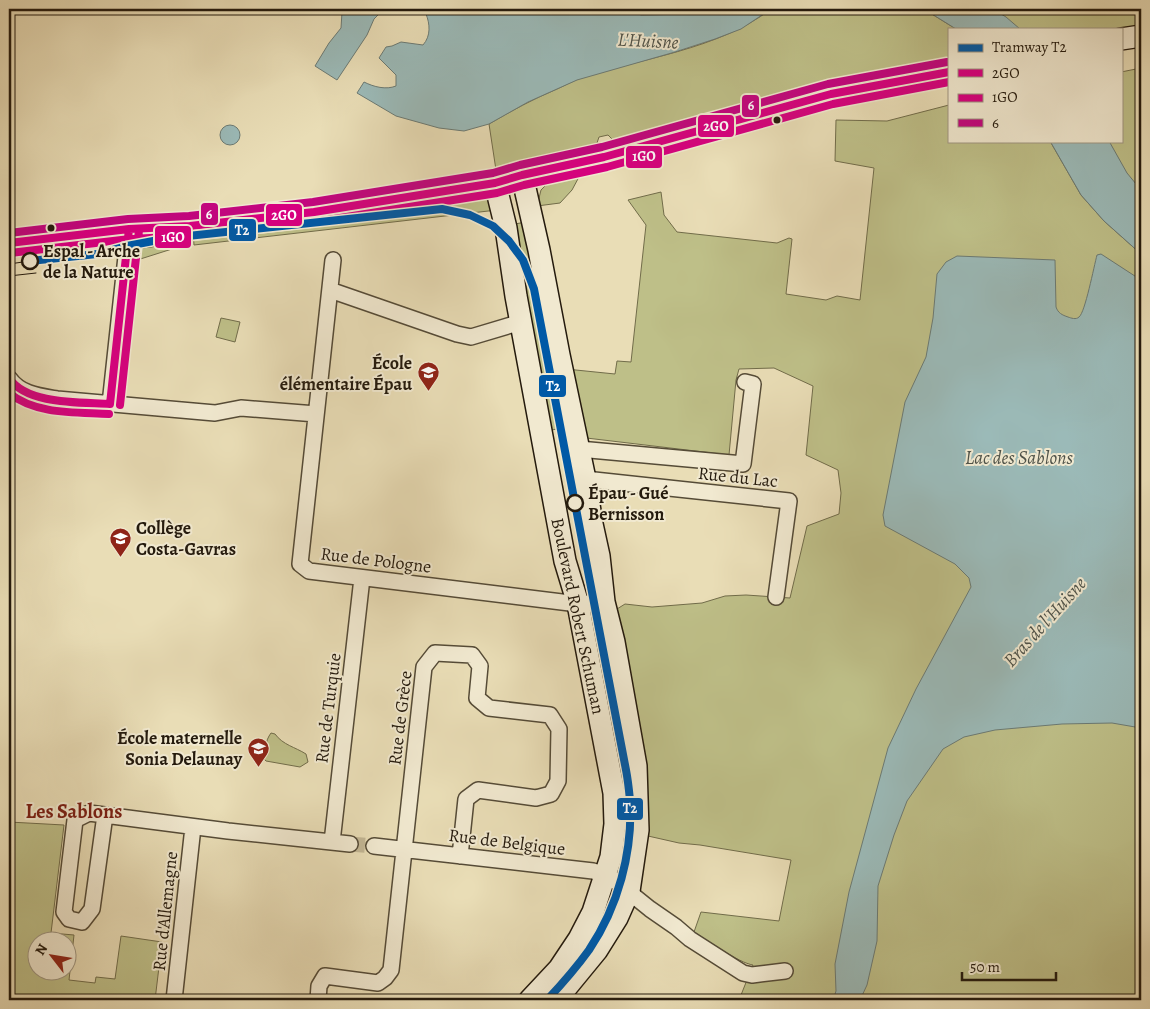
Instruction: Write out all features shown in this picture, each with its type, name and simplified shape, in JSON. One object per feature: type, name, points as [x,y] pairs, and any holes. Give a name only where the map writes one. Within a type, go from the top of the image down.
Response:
[{"type":"street","points":[[9,243],[129,229],[190,226],[314,212],[495,183],[522,175],[604,157],[831,94],[945,73]]},
{"type":"street","name":"Boulevard Robert Schuman","points":[[522,175],[585,479],[599,556],[604,602],[614,642],[636,766],[638,830],[629,891],[617,918],[598,950],[556,1000]]},
{"type":"street","name":"Boulevard Robert Schuman","points":[[495,183],[506,228],[521,322],[565,561],[578,604],[614,793],[611,858],[593,912],[579,939],[559,969],[530,1000]]},
{"type":"street","points":[[110,404],[129,229]]},
{"type":"street","name":"Rue de Pologne","points":[[333,260],[300,564],[309,571],[362,578],[578,604],[604,602]]},
{"type":"street","points":[[330,290],[457,334],[471,337],[521,322]]},
{"type":"street","points":[[9,378],[13,384],[33,396],[57,399],[215,413],[241,408],[316,414]]},
{"type":"street","name":"Rue du Lac","points":[[578,449],[743,464],[754,384],[745,382]]},
{"type":"street","name":"Rue du Lac","points":[[585,479],[789,501],[776,597]]},
{"type":"street","name":"Rue de Turquie","points":[[332,842],[362,578]]},
{"type":"street","name":"Rue de Grèce","points":[[404,849],[424,667],[434,653],[472,655],[480,666],[477,698],[489,708],[550,715],[560,729],[558,781],[552,794],[536,798],[478,790],[466,799],[460,856]]},
{"type":"street","points":[[105,815],[92,909],[82,922],[69,920],[64,912],[75,820],[89,813],[105,815],[193,827],[350,844]]},
{"type":"street","name":"Rue d'Allemagne","points":[[174,1000],[193,827]]},
{"type":"street","name":"Rue de Belgique","points":[[374,846],[593,871],[606,875],[690,939],[742,973],[752,975],[785,971]]},
{"type":"street","points":[[318,1000],[320,986],[326,976],[378,982],[385,978],[391,970],[404,849]]},
{"type":"green space","points":[[627,9],[707,9],[692,14],[641,15]]},
{"type":"green space","points":[[771,9],[917,9],[927,11],[954,28],[948,28],[948,64],[614,141],[608,135],[599,137],[595,149],[496,170],[489,124],[531,101],[578,79],[703,44],[750,23]]},
{"type":"green space","points":[[957,9],[1141,9],[1141,36],[1122,28],[987,28]]},
{"type":"green space","points":[[1141,68],[1141,190],[1076,142],[1122,142],[1122,72]]},
{"type":"green space","points":[[948,105],[948,142],[1051,142],[1081,195],[1104,221],[1141,254],[1141,1000],[739,1000],[753,965],[732,956],[694,932],[701,912],[779,921],[791,860],[679,843],[648,836],[623,640],[617,609],[625,604],[652,607],[702,603],[725,596],[746,595],[790,598],[807,526],[839,514],[841,493],[838,470],[806,455],[813,386],[774,368],[739,369],[736,380],[729,455],[578,437],[566,369],[615,374],[617,361],[631,362],[646,225],[628,200],[661,192],[664,215],[677,232],[777,243],[789,238],[792,239],[786,294],[826,300],[837,296],[860,300],[874,168],[835,161],[836,120],[887,121]]},
{"type":"green space","points":[[580,175],[572,190],[560,203],[537,206],[541,190],[546,185]]},
{"type":"green space","points":[[481,196],[491,202],[497,210],[194,245],[193,231]]},
{"type":"green space","points":[[526,222],[569,426],[548,431],[509,225]]},
{"type":"green space","points":[[179,233],[181,248],[134,261],[135,246],[140,238]]},
{"type":"green space","points":[[221,318],[240,322],[235,342],[216,337]]},
{"type":"green space","points":[[593,615],[602,618],[632,800],[627,864],[620,867],[616,865],[588,619]]},
{"type":"green space","points":[[271,733],[306,754],[308,762],[300,767],[266,761],[264,759],[266,746]]},
{"type":"green space","points":[[9,822],[64,825],[51,932],[28,932],[28,982],[78,981],[95,983],[96,977],[115,979],[121,936],[162,942],[155,1000],[9,1000]]},
{"type":"water","points":[[344,9],[384,9],[374,19],[367,35],[337,80],[315,66],[341,28],[342,12]]},
{"type":"water","name":"L'Huisne","points":[[412,9],[627,9],[641,15],[692,14],[707,9],[771,9],[741,29],[675,52],[577,80],[528,102],[489,124],[464,131],[439,128],[396,116],[357,93],[364,82],[388,88],[396,86],[396,75],[379,58],[386,47],[401,42],[423,45],[426,41],[429,30],[426,14]]},
{"type":"water","points":[[917,9],[993,9],[1019,28],[954,28],[927,11]]},
{"type":"water","points":[[230,125],[237,128],[240,135],[237,142],[230,145],[223,142],[220,135],[223,128]]},
{"type":"water","points":[[1051,142],[1110,142],[1127,173],[1141,190],[1141,254],[1104,221],[1081,195]]},
{"type":"water","name":"Lac des Sablons","points":[[1101,254],[1141,280],[1141,728],[1112,723],[1062,724],[995,730],[964,737],[943,749],[907,801],[894,835],[878,886],[877,941],[867,985],[860,1000],[833,1000],[836,991],[835,964],[849,892],[888,748],[916,689],[971,587],[969,578],[955,564],[885,526],[883,515],[905,402],[926,357],[933,318],[937,274],[946,262],[957,256],[1055,260],[1056,307],[1062,315],[1076,318],[1079,317],[1084,307],[1097,255]]},
{"type":"tunnel","points":[[350,844],[374,846]]},
{"type":"tram line","name":"T2","points":[[30,261],[97,254],[169,238],[442,209],[470,215],[493,226],[509,241],[523,260],[534,289],[627,774],[630,800],[629,839],[616,897],[589,950],[547,1000]]},
{"type":"tram line","points":[[97,254],[188,242]]},
{"type":"tram line","points":[[9,264],[30,261]]},
{"type":"tram line","points":[[9,276],[36,273]]},
{"type":"transit line","name":"6","points":[[9,233],[128,219],[189,216],[313,202],[493,173],[520,165],[602,147],[828,84],[947,62]]},
{"type":"transit line","name":"2GO","points":[[9,243],[129,229],[190,226],[314,212],[495,183],[522,175],[604,157],[831,94],[948,72]]},
{"type":"transit line","name":"1GO","points":[[10,253],[130,239],[191,236],[315,222],[497,193],[524,185],[607,167],[833,104],[948,82]]},
{"type":"transit line","name":"2GO","points":[[110,404],[129,229]]},
{"type":"transit line","name":"1GO","points":[[120,405],[139,230]]},
{"type":"transit line","name":"2GO","points":[[9,378],[17,387],[41,398],[110,404]]},
{"type":"transit line","name":"1GO","points":[[9,393],[20,400],[44,409],[109,414]]},
{"type":"place","name":"Espal - Arche de la Nature","points":[[30,261]]},
{"type":"place","name":"École élémentaire Épau","points":[[428,392]]},
{"type":"place","name":"Épau - Gué Bernisson","points":[[575,503]]},
{"type":"place","name":"Collège Costa-Gavras","points":[[120,557]]},
{"type":"place","name":"École maternelle Sonia Delaunay","points":[[258,767]]},
{"type":"district","name":"Les Sablons","points":[[74,811]]},
{"type":"water label","name":"Bras de l'Huisne","points":[[1045,622]]}]
